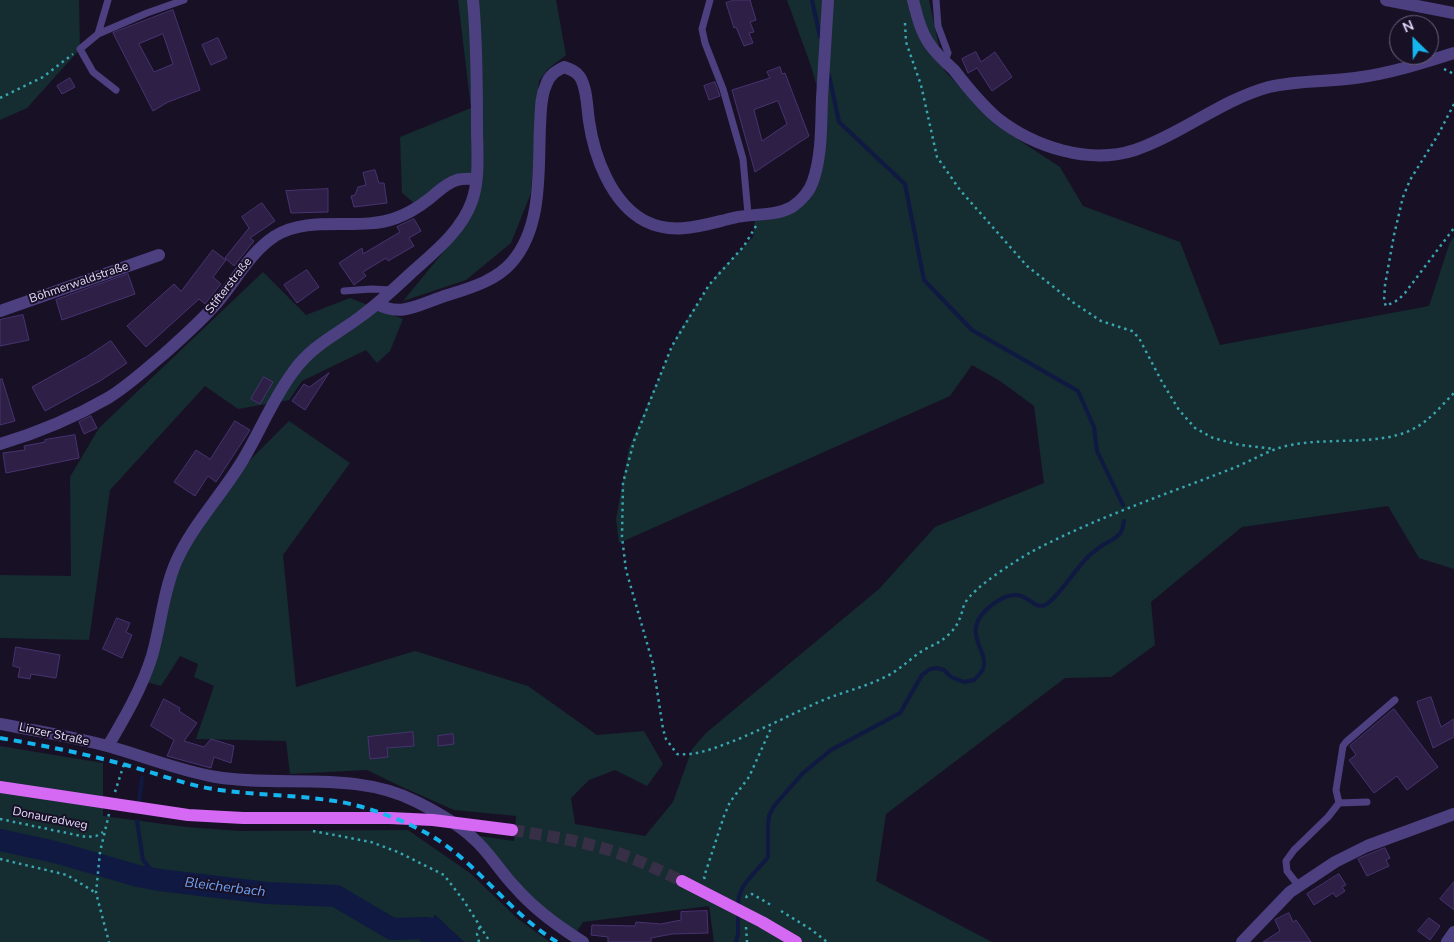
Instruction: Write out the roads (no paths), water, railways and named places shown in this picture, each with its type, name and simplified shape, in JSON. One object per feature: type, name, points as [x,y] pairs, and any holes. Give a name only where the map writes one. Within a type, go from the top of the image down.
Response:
[{"type":"main road","points":[[0,787],[188,815],[234,818],[390,818],[482,825],[512,830]]},
{"type":"main road","points":[[682,881],[705,886],[796,942]]},
{"type":"street","points":[[108,746],[136,696],[147,671],[153,653],[166,589],[186,540],[239,466],[293,371],[324,340],[377,304],[446,242],[462,221],[472,201],[476,179],[477,64],[473,0]]},
{"type":"street","points":[[377,304],[387,310],[399,311],[415,307],[481,284],[498,274],[512,262],[530,230],[535,208],[542,97],[546,83],[554,72],[564,67],[573,70],[580,78],[584,89],[590,126],[606,177],[629,210],[643,220],[674,229],[707,225],[754,214],[777,212],[793,206],[808,191],[813,182],[819,151],[828,0]]},
{"type":"street","points":[[1386,0],[1454,13]]},
{"type":"street","points":[[914,5],[927,39],[937,54],[945,60],[985,107],[1013,128],[1048,146],[1094,156],[1122,153],[1149,144],[1258,90],[1283,85],[1373,76],[1454,53]]},
{"type":"street","name":"Stifterstraße","points":[[0,444],[82,412],[109,398],[138,376],[198,323],[217,303],[258,249],[276,235],[297,227],[380,223],[399,217],[421,204],[446,184],[458,179],[476,179]]},
{"type":"street","name":"Böhmerwaldstraße","points":[[0,311],[159,255]]},
{"type":"street","name":"Linzer Straße","points":[[0,724],[108,746],[189,771],[216,777],[266,782],[362,785],[386,790],[416,801],[441,815],[474,839],[515,888],[536,909],[584,942]]},
{"type":"street","points":[[1242,942],[1298,885],[1350,853],[1454,814]]},
{"type":"street","points":[[1447,942],[1454,932]]},
{"type":"lane","points":[[98,34],[108,0]]},
{"type":"lane","points":[[116,90],[93,72],[80,49],[98,34],[147,13],[184,0]]},
{"type":"lane","points":[[710,0],[702,28],[705,43],[723,89],[743,159],[754,214]]},
{"type":"lane","points":[[936,0],[938,26],[948,53],[945,60]]},
{"type":"lane","points":[[344,291],[392,290]]},
{"type":"lane","points":[[1339,803],[1336,790],[1343,746],[1395,700]]},
{"type":"lane","points":[[1298,885],[1287,871],[1286,861],[1294,850],[1328,817],[1339,803],[1367,802]]},
{"type":"water","points":[[435,915],[464,942],[422,942],[419,939]]},
{"type":"waterway","points":[[812,0],[820,37]]},
{"type":"waterway","points":[[829,75],[839,122],[905,184],[924,280],[972,330],[1078,391],[1094,427],[1097,451],[1123,505]]},
{"type":"waterway","points":[[738,905],[744,885],[768,857],[769,816],[774,806],[803,773],[831,750],[900,713],[922,675],[930,669],[944,670],[951,677],[964,682],[974,680],[982,671],[984,664],[976,636],[976,628],[978,620],[985,611],[997,601],[1012,595],[1024,597],[1039,606],[1045,605],[1059,592],[1089,556],[1119,534],[1124,521]]},
{"type":"waterway","points":[[139,802],[142,778]]},
{"type":"waterway","points":[[137,821],[143,860],[160,880]]},
{"type":"waterway","name":"Bleicherbach","points":[[0,840],[55,852],[138,876],[160,880],[267,893],[336,896],[392,929],[427,928],[441,942]]},
{"type":"waterway","points":[[736,942],[738,912]]},
{"type":"tunnel","points":[[512,830],[592,845],[634,859],[682,881]]},
{"type":"railway","points":[[0,738],[92,756],[202,787],[341,802],[387,815],[430,835],[447,846],[524,917],[557,942]]}]
